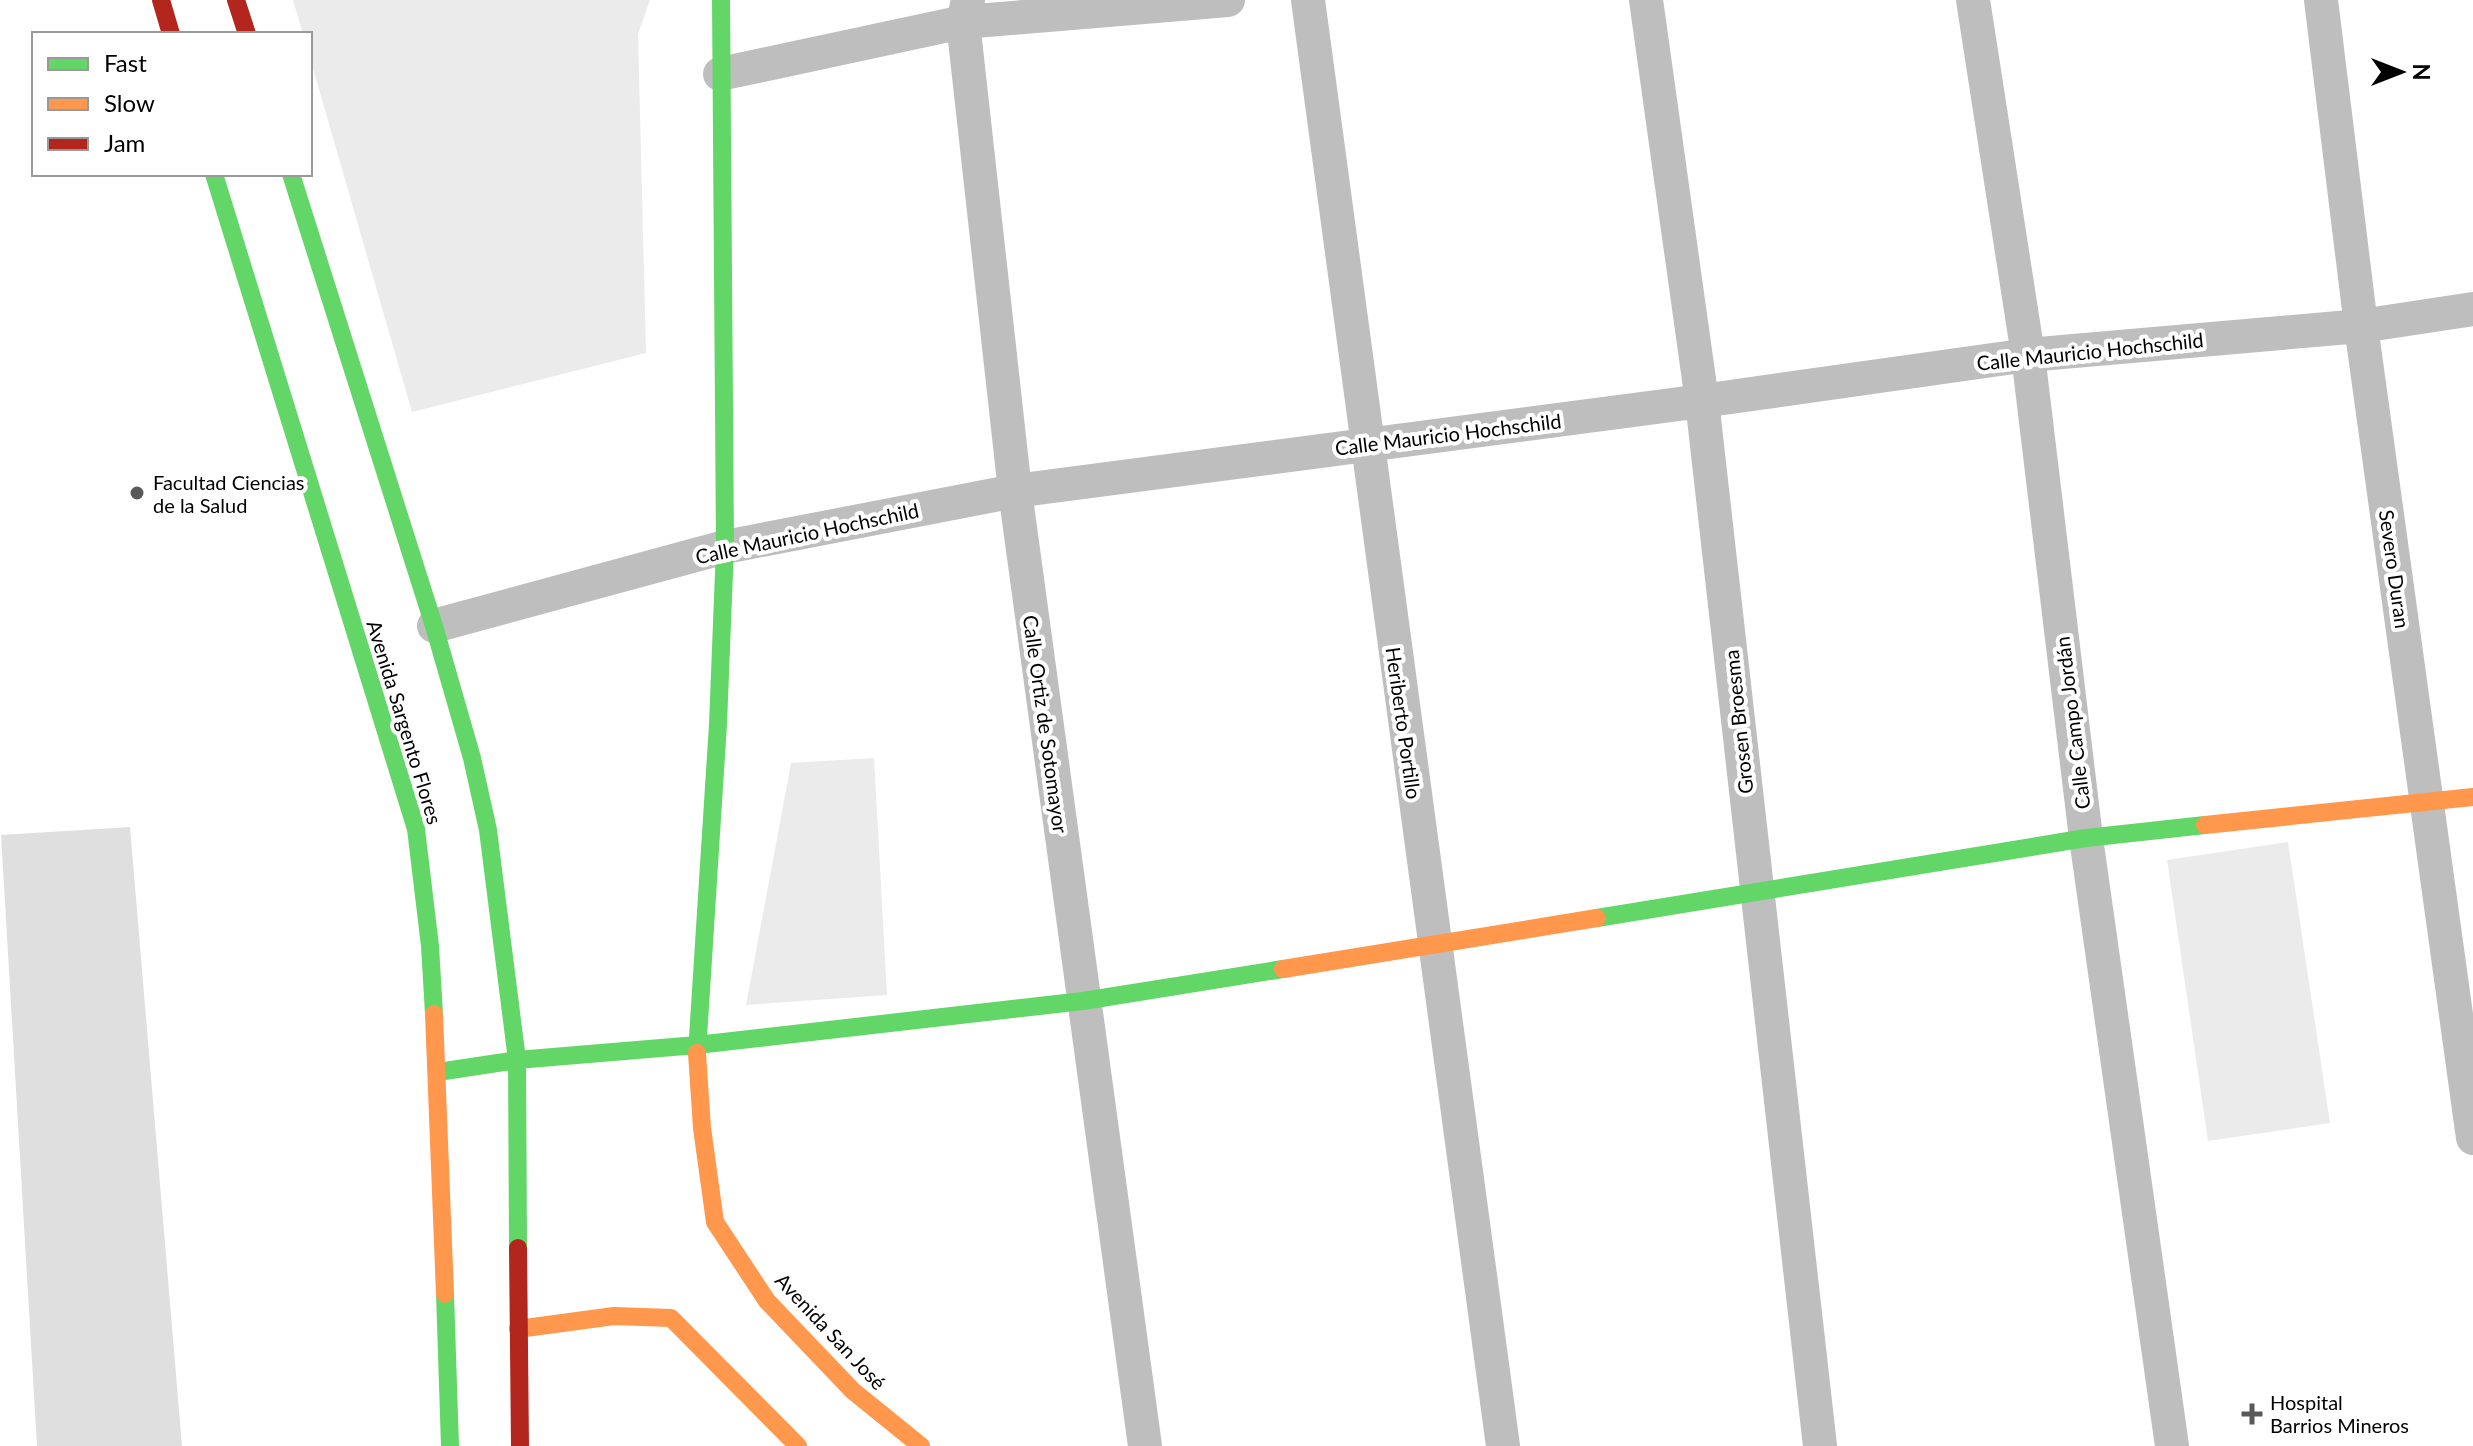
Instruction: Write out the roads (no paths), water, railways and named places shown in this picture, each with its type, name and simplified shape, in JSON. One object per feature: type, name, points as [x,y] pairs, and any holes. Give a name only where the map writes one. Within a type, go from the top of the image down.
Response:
[{"type":"street","points":[[161,0],[170,32]]},
{"type":"street","points":[[236,0],[246,32]]},
{"type":"street","name":"Avenida San José","points":[[721,0],[725,547],[718,724],[697,1045],[702,1128],[715,1222],[767,1301],[853,1391],[921,1446]]},
{"type":"street","points":[[720,74],[966,11],[1228,0]]},
{"type":"street","name":"Heriberto Portillo","points":[[1308,0],[1503,1446]]},
{"type":"street","name":"Grosen Broesma","points":[[1646,0],[1702,401],[1820,1446]]},
{"type":"street","name":"Calle Campo Jordán","points":[[1973,0],[2028,355],[2086,838],[2172,1446]]},
{"type":"street","name":"Severo Duran","points":[[2321,0],[2361,326],[2473,1138]]},
{"type":"street","name":"Calle Ortiz de Sotomayor","points":[[966,11],[1015,491],[1145,1446]]},
{"type":"street","name":"Avenida Sargento Flores","points":[[215,176],[416,829],[430,946],[438,1072],[450,1446]]},
{"type":"street","points":[[292,176],[434,626],[472,758],[488,830],[517,1060],[520,1446]]},
{"type":"street","name":"Calle Mauricio Hochschild","points":[[434,626],[725,547],[1015,491],[2028,355],[2361,326],[2473,309]]},
{"type":"street","points":[[438,1072],[517,1060],[697,1045],[1083,1001],[2086,838],[2473,797]]},
{"type":"street","points":[[518,1329],[614,1316],[671,1318],[798,1446]]},
{"type":"place","name":"Facultad Ciencias de la Salud","points":[[137,493]]},
{"type":"place","name":"Hospital Barrios Mineros","points":[[2252,1414]]}]
